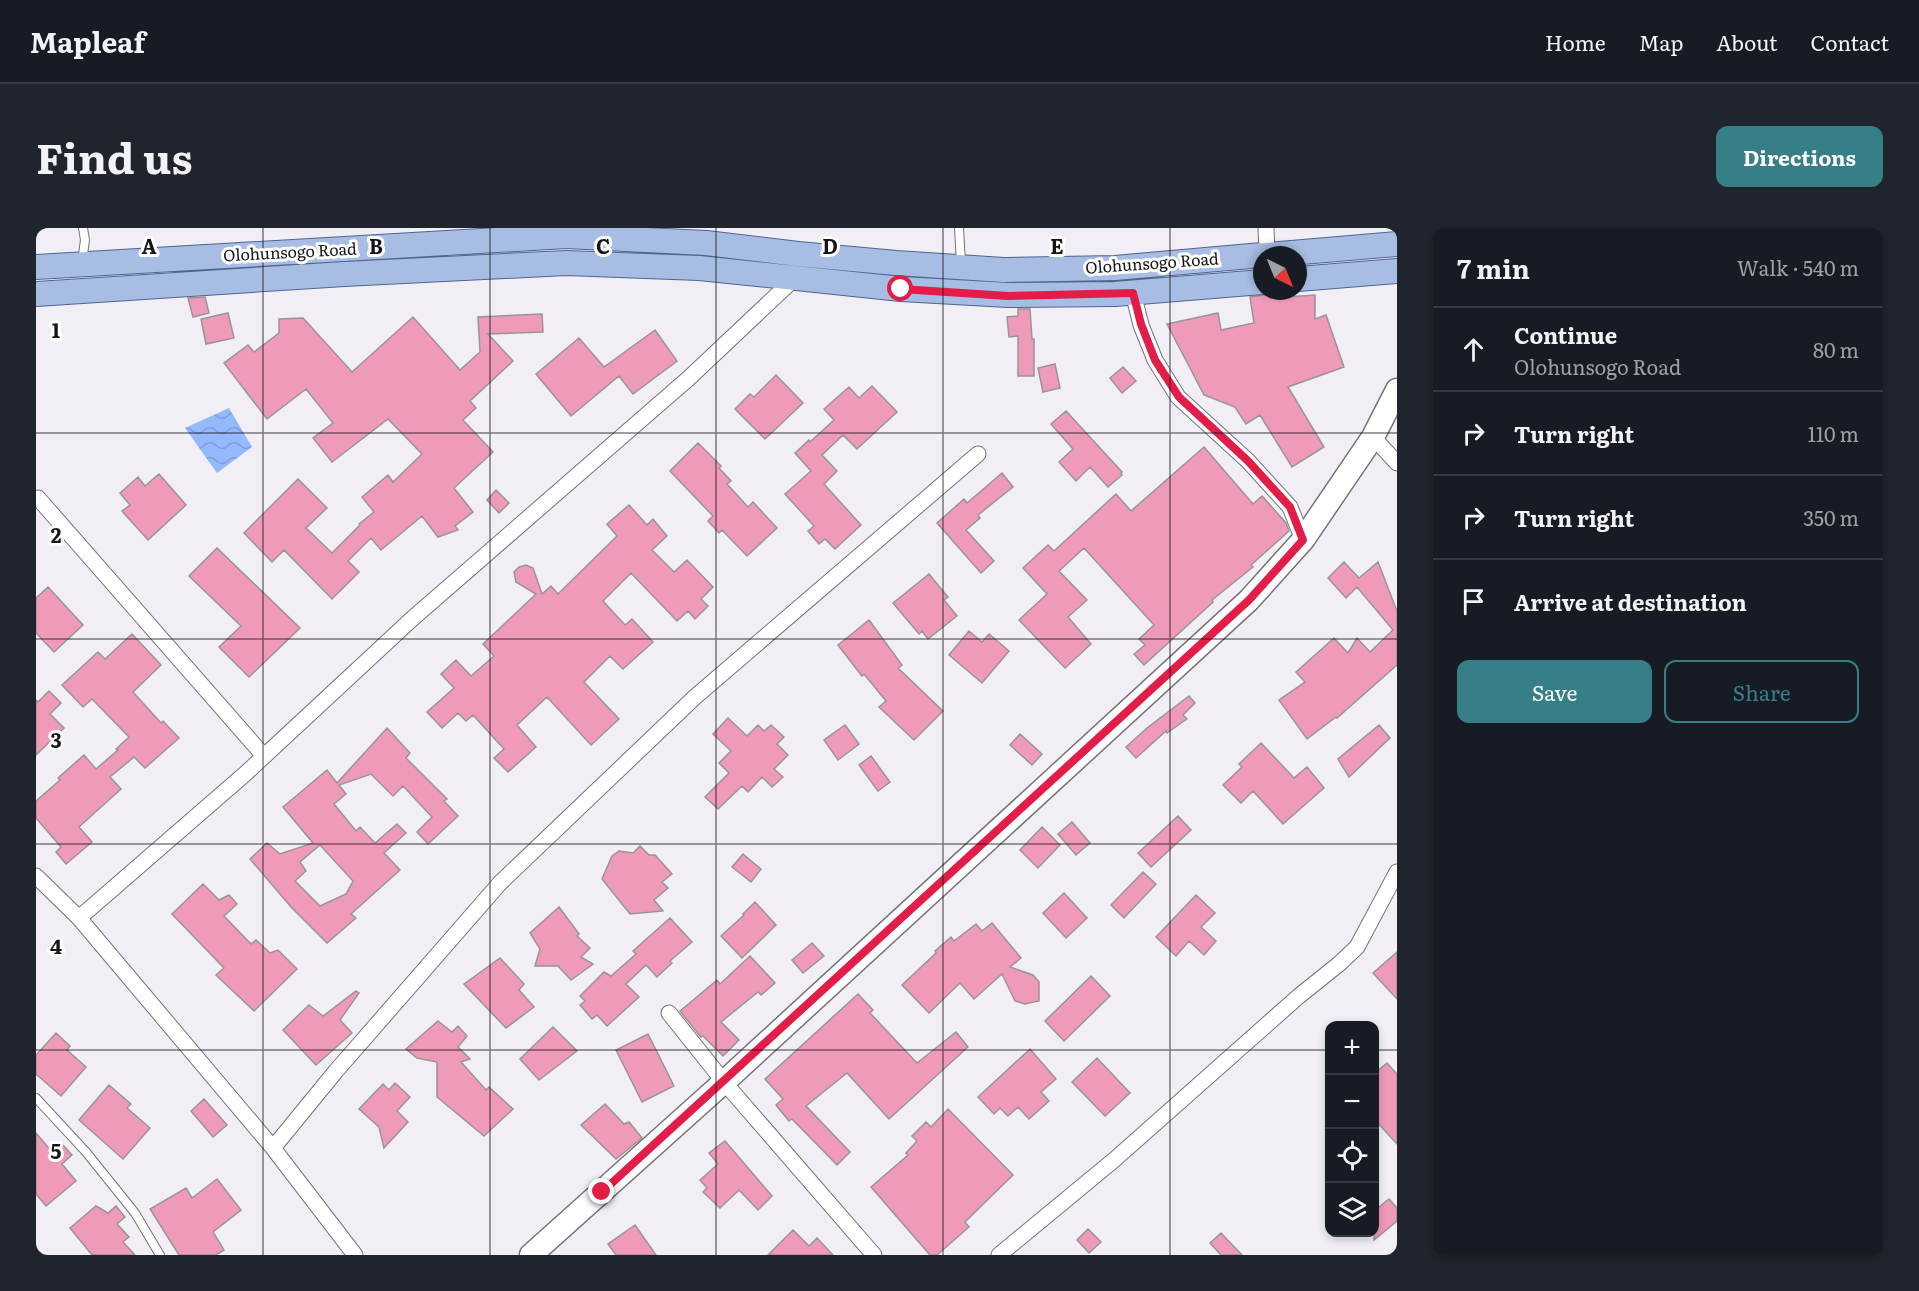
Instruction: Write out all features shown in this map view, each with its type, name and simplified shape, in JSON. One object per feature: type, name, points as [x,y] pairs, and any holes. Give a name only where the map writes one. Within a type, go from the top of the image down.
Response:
[{"type":"main road","name":"Olohunsogo Road","points":[[36,267],[344,249],[566,232],[722,241],[809,255],[1004,270],[1115,268],[1253,256]]},
{"type":"main road","points":[[1307,252],[1397,244]]},
{"type":"main road","points":[[344,249],[344,274]]},
{"type":"main road","name":"Olohunsogo Road","points":[[36,294],[344,274],[566,263],[699,268],[901,289],[1008,296],[1133,293],[1253,283]]},
{"type":"main road","points":[[1307,278],[1397,271]]},
{"type":"street","points":[[1266,228],[1267,246]]},
{"type":"street","points":[[79,918],[264,756],[413,618],[689,378],[795,278]]},
{"type":"street","points":[[1133,293],[1141,324],[1155,360],[1179,397],[1248,461],[1290,507],[1303,540]]},
{"type":"street","points":[[543,1251],[1249,600],[1303,540],[1373,437],[1397,390]]},
{"type":"street","points":[[1373,437],[1397,463]]},
{"type":"street","points":[[273,1148],[336,1071],[500,883],[695,697],[978,454]]},
{"type":"street","points":[[38,498],[264,756]]},
{"type":"street","points":[[999,1255],[1114,1160],[1299,996],[1345,959],[1362,939],[1397,872]]},
{"type":"street","points":[[36,876],[79,918],[273,1148],[354,1255]]},
{"type":"street","points":[[669,1012],[724,1082],[874,1255]]},
{"type":"lane","points":[[82,263],[85,240],[83,228]]},
{"type":"lane","points":[[959,228],[962,267]]},
{"type":"lane","points":[[36,1098],[86,1152],[135,1213],[160,1255]]},
{"type":"water","points":[[229,408],[252,447],[217,473],[185,428]]},
{"type":"building","points":[[1315,295],[1315,319],[1326,315],[1344,367],[1288,387],[1324,447],[1292,467],[1260,415],[1246,424],[1235,407],[1204,395],[1167,324],[1218,313],[1221,330],[1254,323],[1250,297],[1253,297],[1253,300],[1307,300],[1307,296]]},
{"type":"building","points":[[205,297],[209,313],[193,317],[188,298]]},
{"type":"building","points":[[1018,309],[1030,309],[1032,339],[1034,339],[1034,376],[1018,376],[1018,336],[1009,337],[1007,317],[1018,316]]},
{"type":"building","points":[[228,313],[234,338],[206,344],[201,319]]},
{"type":"building","points":[[542,314],[543,332],[488,334],[513,361],[470,401],[476,408],[463,420],[493,452],[454,488],[473,512],[455,526],[458,530],[438,537],[422,516],[381,550],[371,538],[348,561],[359,572],[332,599],[284,550],[272,562],[244,533],[298,479],[327,508],[306,528],[332,553],[359,524],[374,512],[362,497],[388,475],[393,482],[422,454],[388,419],[332,462],[313,438],[333,423],[306,389],[267,419],[224,363],[248,345],[254,352],[279,333],[279,319],[303,318],[352,372],[413,317],[460,370],[480,352],[478,317]]},
{"type":"building","points":[[655,330],[677,361],[633,394],[619,376],[571,416],[536,374],[579,338],[604,367]]},
{"type":"building","points":[[1055,364],[1060,388],[1043,392],[1038,368]]},
{"type":"building","points":[[1123,367],[1136,381],[1122,393],[1110,378]]},
{"type":"building","points":[[776,375],[803,403],[765,439],[735,409],[750,394],[754,397]]},
{"type":"building","points":[[872,386],[897,412],[857,449],[843,435],[822,455],[837,471],[824,484],[861,525],[835,549],[825,539],[819,544],[808,531],[814,526],[785,494],[811,471],[795,453],[834,420],[824,409],[849,387],[859,398]]},
{"type":"building","points":[[1066,411],[1122,472],[1122,475],[1108,487],[1090,467],[1076,481],[1059,462],[1073,449],[1051,424]]},
{"type":"building","points":[[698,443],[721,466],[719,468],[731,481],[727,484],[748,507],[753,502],[777,528],[747,556],[722,530],[719,533],[708,521],[713,516],[670,471]]},
{"type":"building","points":[[1204,447],[1253,504],[1262,496],[1286,523],[1289,531],[1251,565],[1253,567],[1212,600],[1213,602],[1144,665],[1134,654],[1145,645],[1139,639],[1154,625],[1084,548],[1059,571],[1087,600],[1068,617],[1091,644],[1065,668],[1019,620],[1047,594],[1023,568],[1048,545],[1054,551],[1116,494],[1131,511]]},
{"type":"building","points":[[1002,473],[1013,487],[978,515],[980,518],[966,530],[994,561],[981,573],[937,523],[964,499],[967,503]]},
{"type":"building","points":[[159,474],[186,505],[148,540],[122,511],[130,505],[120,493],[138,477],[145,486]]},
{"type":"building","points":[[496,490],[509,503],[499,513],[487,500]]},
{"type":"building","points":[[629,505],[647,525],[653,519],[667,536],[652,550],[674,572],[687,560],[713,587],[701,599],[708,606],[695,619],[688,611],[677,621],[631,573],[603,601],[625,625],[632,619],[653,642],[623,669],[610,656],[584,682],[619,719],[591,745],[547,697],[517,725],[536,747],[508,772],[494,758],[504,749],[473,715],[466,721],[458,713],[442,728],[427,712],[454,688],[441,674],[456,660],[471,676],[494,656],[483,644],[536,594],[516,582],[514,572],[519,567],[526,565],[533,568],[542,594],[551,586],[558,594],[617,536],[607,524]]},
{"type":"building","points":[[217,548],[300,628],[249,677],[219,647],[241,626],[189,576]]},
{"type":"building","points":[[1344,562],[1359,578],[1378,562],[1397,611],[1397,665],[1337,718],[1307,739],[1279,700],[1305,682],[1296,672],[1334,638],[1348,653],[1357,638],[1370,652],[1393,630],[1357,587],[1346,598],[1328,578]]},
{"type":"building","points":[[929,574],[948,597],[944,600],[957,616],[928,639],[922,631],[919,634],[893,603]]},
{"type":"building","points":[[48,587],[83,625],[54,652],[36,633],[36,598]]},
{"type":"building","points":[[869,620],[902,665],[898,668],[943,711],[914,740],[879,707],[886,701],[864,674],[862,676],[838,645]]},
{"type":"building","points":[[969,631],[982,642],[989,634],[1009,651],[982,683],[949,655]]},
{"type":"building","points":[[132,634],[161,665],[133,692],[161,723],[163,721],[179,738],[145,768],[134,757],[110,777],[121,789],[79,827],[92,842],[66,864],[56,852],[61,847],[36,818],[36,801],[84,755],[96,769],[129,737],[92,699],[83,707],[62,685],[98,652],[105,659]]},
{"type":"building","points":[[49,691],[61,703],[50,714],[64,728],[36,755],[36,700],[38,702]]},
{"type":"building","points":[[1189,696],[1195,703],[1183,715],[1187,719],[1167,733],[1166,731],[1136,758],[1126,747]]},
{"type":"building","points":[[728,718],[747,736],[758,725],[764,731],[771,725],[784,737],[777,744],[788,755],[774,769],[783,777],[772,787],[762,777],[748,792],[742,786],[718,809],[705,797],[729,773],[719,763],[731,751],[713,734]]},
{"type":"building","points":[[845,725],[859,744],[838,760],[824,740]]},
{"type":"building","points":[[1379,725],[1390,738],[1349,777],[1338,759]]},
{"type":"building","points":[[387,728],[410,753],[406,758],[447,799],[444,801],[458,816],[428,844],[417,832],[432,817],[403,786],[393,796],[371,774],[339,785],[346,794],[334,804],[356,831],[360,827],[375,843],[397,824],[406,833],[384,853],[400,870],[351,914],[356,918],[327,943],[291,907],[250,859],[267,843],[280,854],[313,843],[283,807],[327,770],[337,783]],"holes":[[[320,845],[353,881],[346,894],[320,906],[295,881],[306,871],[300,862]]]},
{"type":"building","points":[[1020,734],[1042,754],[1032,765],[1010,745]]},
{"type":"building","points":[[1261,743],[1294,778],[1307,767],[1324,788],[1283,824],[1253,791],[1241,803],[1223,785],[1242,767],[1239,764]]},
{"type":"building","points":[[871,756],[890,782],[878,791],[859,765]]},
{"type":"building","points":[[1178,816],[1191,830],[1151,867],[1138,853]]},
{"type":"building","points":[[1072,822],[1090,843],[1076,855],[1058,834]]},
{"type":"building","points":[[1042,827],[1060,845],[1038,868],[1020,850]]},
{"type":"building","points":[[640,846],[649,855],[655,855],[672,874],[662,882],[668,888],[654,900],[663,911],[630,914],[602,879],[612,856],[619,851],[633,853]]},
{"type":"building","points":[[743,854],[761,869],[751,882],[732,867]]},
{"type":"building","points":[[1143,872],[1156,884],[1124,918],[1111,905]]},
{"type":"building","points":[[203,884],[219,900],[229,895],[237,904],[224,916],[251,944],[256,940],[270,953],[278,950],[297,969],[254,1011],[216,975],[224,968],[172,914]]},
{"type":"building","points":[[1064,893],[1087,918],[1066,938],[1043,913]]},
{"type":"building","points":[[1196,895],[1215,913],[1201,927],[1216,941],[1204,955],[1189,941],[1176,956],[1156,937]]},
{"type":"building","points":[[755,902],[776,925],[742,958],[721,936]]},
{"type":"building","points":[[559,907],[579,934],[577,936],[590,948],[581,957],[593,964],[571,980],[558,966],[535,966],[540,949],[530,933]]},
{"type":"building","points":[[670,918],[692,942],[670,961],[672,963],[657,977],[646,965],[626,984],[639,997],[607,1026],[597,1015],[592,1019],[580,1005],[585,1001],[580,996],[604,972],[611,976],[636,954],[633,951]]},
{"type":"building","points":[[992,923],[1021,958],[1010,967],[1033,975],[1039,982],[1039,1001],[1025,1004],[1015,1001],[1002,974],[974,999],[960,983],[929,1013],[902,985],[951,937],[954,941],[976,924],[982,931]]},
{"type":"building","points":[[812,943],[824,956],[803,973],[792,960]]},
{"type":"building","points":[[1397,952],[1397,999],[1373,973]]},
{"type":"building","points":[[750,956],[775,983],[761,995],[758,992],[721,1022],[739,1040],[723,1056],[703,1036],[701,1037],[680,1011],[717,980],[720,984]]},
{"type":"building","points":[[500,958],[524,984],[519,990],[534,1007],[506,1028],[464,984]]},
{"type":"building","points":[[1091,976],[1110,996],[1064,1041],[1045,1021]]},
{"type":"building","points":[[356,991],[359,993],[340,1020],[352,1033],[316,1065],[283,1030],[309,1005],[323,1016]]},
{"type":"building","points":[[858,994],[873,1010],[870,1013],[917,1063],[956,1032],[968,1047],[889,1119],[847,1073],[806,1106],[850,1152],[837,1165],[792,1119],[789,1121],[776,1105],[783,1099],[765,1079]]},
{"type":"building","points":[[438,1021],[452,1032],[458,1026],[467,1036],[458,1047],[470,1059],[461,1062],[486,1090],[489,1087],[513,1109],[484,1136],[437,1097],[437,1062],[417,1058],[406,1049]]},
{"type":"building","points":[[553,1027],[577,1051],[539,1080],[520,1059]]},
{"type":"building","points":[[56,1033],[70,1046],[67,1050],[86,1067],[61,1096],[36,1074],[36,1055]]},
{"type":"building","points":[[648,1034],[674,1086],[642,1102],[616,1050]]},
{"type":"building","points":[[1030,1049],[1056,1079],[1041,1092],[1049,1101],[1029,1119],[1018,1107],[1008,1116],[1000,1108],[994,1114],[978,1097]]},
{"type":"building","points":[[1097,1058],[1130,1093],[1105,1116],[1072,1082]]},
{"type":"building","points":[[1387,1063],[1397,1074],[1397,1144],[1379,1124],[1379,1070]]},
{"type":"building","points":[[395,1083],[410,1097],[397,1111],[408,1122],[384,1148],[379,1127],[359,1109],[383,1084],[389,1090]]},
{"type":"building","points":[[109,1085],[131,1104],[127,1108],[150,1128],[123,1159],[79,1120]]},
{"type":"building","points":[[204,1099],[227,1125],[213,1137],[191,1111]]},
{"type":"building","points":[[605,1104],[624,1124],[629,1122],[642,1138],[616,1159],[581,1125]]},
{"type":"building","points":[[948,1109],[1013,1175],[965,1222],[969,1227],[937,1255],[930,1255],[871,1187],[908,1155],[906,1153],[917,1141],[912,1136],[926,1122],[931,1127]]},
{"type":"building","points":[[36,1133],[52,1152],[62,1144],[72,1155],[62,1164],[76,1181],[46,1206],[36,1194]]},
{"type":"building","points":[[725,1141],[772,1196],[758,1210],[739,1190],[720,1208],[703,1192],[707,1188],[700,1180],[718,1164],[709,1153]]},
{"type":"building","points":[[217,1179],[241,1210],[213,1232],[224,1250],[216,1255],[179,1255],[150,1209],[186,1188],[192,1198]]},
{"type":"building","points":[[1389,1199],[1397,1208],[1397,1221],[1379,1236],[1379,1207]]},
{"type":"building","points":[[96,1206],[108,1213],[116,1206],[125,1217],[117,1224],[129,1237],[123,1242],[135,1255],[92,1255],[70,1228]]},
{"type":"building","points":[[635,1225],[656,1255],[616,1255],[608,1244]]},
{"type":"building","points":[[1088,1229],[1101,1242],[1089,1253],[1077,1240]]},
{"type":"building","points":[[793,1230],[809,1246],[817,1238],[833,1255],[768,1255]]},
{"type":"building","points":[[1221,1233],[1242,1255],[1221,1255],[1210,1243]]},
{"type":"route","points":[[602,1192],[1249,600],[1303,540],[1290,507],[1248,461],[1179,397],[1155,360],[1141,324],[1133,293],[1008,296],[901,289]]}]
